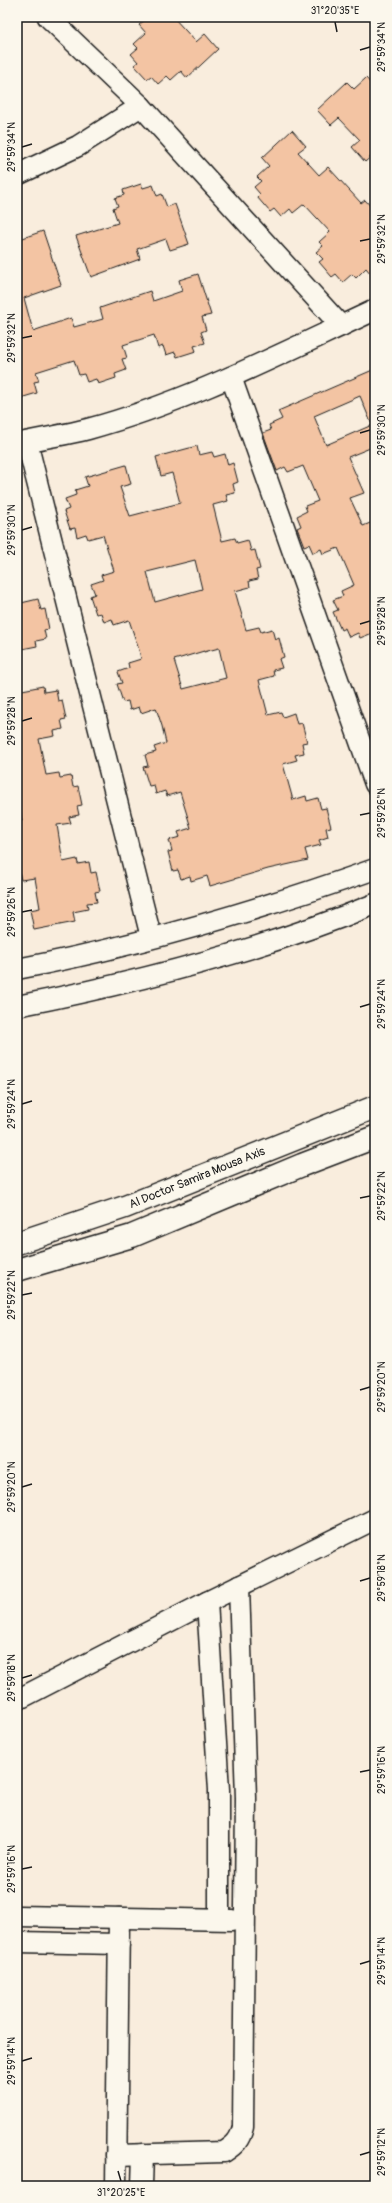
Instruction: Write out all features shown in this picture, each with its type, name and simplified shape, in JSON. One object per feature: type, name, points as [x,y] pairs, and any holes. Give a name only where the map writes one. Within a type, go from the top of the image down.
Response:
[{"type":"main road","name":"Al Doctor Samira Mousa Axis","points":[[17,1243],[125,1207],[375,1107]]},
{"type":"main road","points":[[17,1270],[132,1236],[302,1165],[375,1137]]},
{"type":"street","points":[[48,17],[141,106],[341,326]]},
{"type":"street","points":[[17,175],[78,146],[141,106]]},
{"type":"street","points":[[151,937],[22,443],[89,428],[137,413],[231,377],[375,310]]},
{"type":"street","points":[[231,377],[375,784]]},
{"type":"street","points":[[17,969],[68,960],[151,937],[269,904],[375,869]]},
{"type":"street","points":[[17,1006],[74,995],[160,974],[280,939],[375,904]]},
{"type":"street","points":[[17,1700],[207,1602],[375,1519]]},
{"type":"street","points":[[116,2155],[224,2152],[234,2146],[240,2138],[244,2127],[244,1920],[246,1790],[239,1586]]},
{"type":"street","points":[[207,1602],[219,1790],[219,1920]]},
{"type":"street","points":[[219,1790],[246,1790]]},
{"type":"street","points":[[17,1916],[244,1920]]},
{"type":"street","points":[[116,2186],[120,1918]]},
{"type":"street","points":[[17,1942],[119,1944]]},
{"type":"street","points":[[142,2186],[143,2154]]},
{"type":"building","points":[[148,17],[173,17],[196,42],[205,34],[218,49],[187,78],[181,71],[171,80],[167,76],[158,84],[151,76],[147,79],[134,65],[138,62],[131,54],[138,48],[134,44],[146,33],[139,25]]},
{"type":"building","points":[[366,78],[375,88],[375,155],[374,154],[365,162],[352,147],[360,140],[339,118],[331,125],[317,110],[347,82],[354,89]]},
{"type":"building","points":[[292,130],[306,146],[298,152],[319,175],[328,167],[361,203],[365,200],[375,211],[375,279],[366,268],[356,278],[352,274],[343,282],[336,274],[332,277],[319,262],[323,259],[316,252],[323,246],[319,242],[330,232],[304,204],[293,213],[290,209],[281,217],[274,209],[270,212],[257,197],[260,194],[254,187],[261,181],[257,177],[269,166],[262,158]]},
{"type":"building","points":[[141,184],[143,188],[153,185],[157,196],[162,194],[167,207],[175,204],[189,244],[170,250],[166,239],[137,249],[140,259],[91,277],[76,236],[118,223],[113,208],[118,206],[115,198],[124,195],[123,190]]},
{"type":"building","points":[[43,231],[61,285],[24,298],[33,331],[71,318],[74,327],[103,319],[100,308],[150,291],[153,301],[182,291],[179,280],[198,274],[211,315],[202,317],[206,330],[201,332],[205,343],[194,346],[196,351],[177,357],[175,352],[166,355],[163,346],[158,348],[154,335],[123,345],[127,358],[122,359],[126,370],[115,374],[116,378],[98,384],[96,379],[87,382],[84,374],[79,375],[74,360],[36,372],[39,381],[34,382],[37,393],[17,399],[17,240]]},
{"type":"building","points":[[375,369],[375,446],[348,457],[364,493],[350,498],[363,526],[375,521],[375,632],[360,638],[358,633],[349,637],[345,628],[341,630],[333,612],[338,610],[333,600],[343,596],[341,591],[354,585],[338,548],[323,554],[321,549],[313,553],[309,544],[304,546],[297,528],[301,526],[297,516],[307,511],[305,506],[318,501],[303,466],[288,472],[285,467],[277,471],[263,433],[271,430],[269,425],[282,419],[278,411]],"holes":[[[360,396],[372,425],[326,445],[314,416]]]},
{"type":"building","points":[[197,446],[199,455],[212,452],[214,457],[225,454],[228,465],[233,463],[238,482],[233,484],[235,493],[226,495],[228,501],[213,505],[222,541],[235,538],[237,543],[248,540],[251,551],[255,550],[260,569],[256,570],[258,579],[249,581],[250,587],[235,591],[246,630],[259,627],[261,632],[272,629],[275,640],[279,638],[284,657],[279,659],[282,668],[273,670],[274,676],[259,680],[268,715],[281,712],[283,717],[294,713],[297,724],[302,723],[307,742],[302,743],[304,753],[295,755],[297,760],[283,764],[293,800],[306,796],[307,801],[318,798],[321,809],[326,808],[331,827],[326,828],[328,837],[319,840],[321,845],[305,849],[308,860],[268,869],[210,886],[207,876],[191,881],[190,876],[181,879],[178,870],[173,871],[168,852],[172,851],[169,840],[180,837],[178,832],[191,828],[180,792],[167,796],[165,791],[156,794],[154,785],[149,786],[143,767],[148,766],[145,755],[156,752],[154,747],[166,743],[162,726],[156,708],[141,713],[139,707],[130,710],[128,701],[123,702],[117,684],[122,683],[118,672],[129,668],[128,663],[141,659],[139,650],[129,620],[114,625],[112,619],[104,622],[101,613],[96,614],[90,596],[95,594],[91,584],[103,580],[101,575],[114,571],[103,535],[88,539],[86,534],[77,537],[75,528],[70,529],[64,511],[69,509],[65,499],[76,495],[75,490],[88,486],[85,477],[126,465],[131,484],[120,487],[130,516],[180,503],[172,473],[161,476],[156,457]],"holes":[[[195,560],[202,589],[155,602],[147,572]],[[219,648],[226,678],[183,689],[174,660]]]},
{"type":"building","points":[[38,599],[41,610],[45,609],[49,629],[44,630],[46,639],[36,641],[37,646],[17,650],[17,604]]},
{"type":"building","points":[[43,686],[44,692],[56,690],[58,701],[62,700],[66,719],[61,720],[63,729],[54,731],[55,736],[39,739],[46,775],[59,773],[60,778],[71,776],[73,787],[78,786],[82,805],[77,806],[79,815],[69,817],[71,823],[57,825],[63,862],[77,859],[78,864],[89,862],[91,873],[96,872],[100,891],[95,892],[97,902],[87,903],[88,909],[73,912],[75,922],[34,930],[30,910],[40,908],[35,878],[21,880],[17,862],[17,822],[22,821],[17,790],[17,691]]}]
